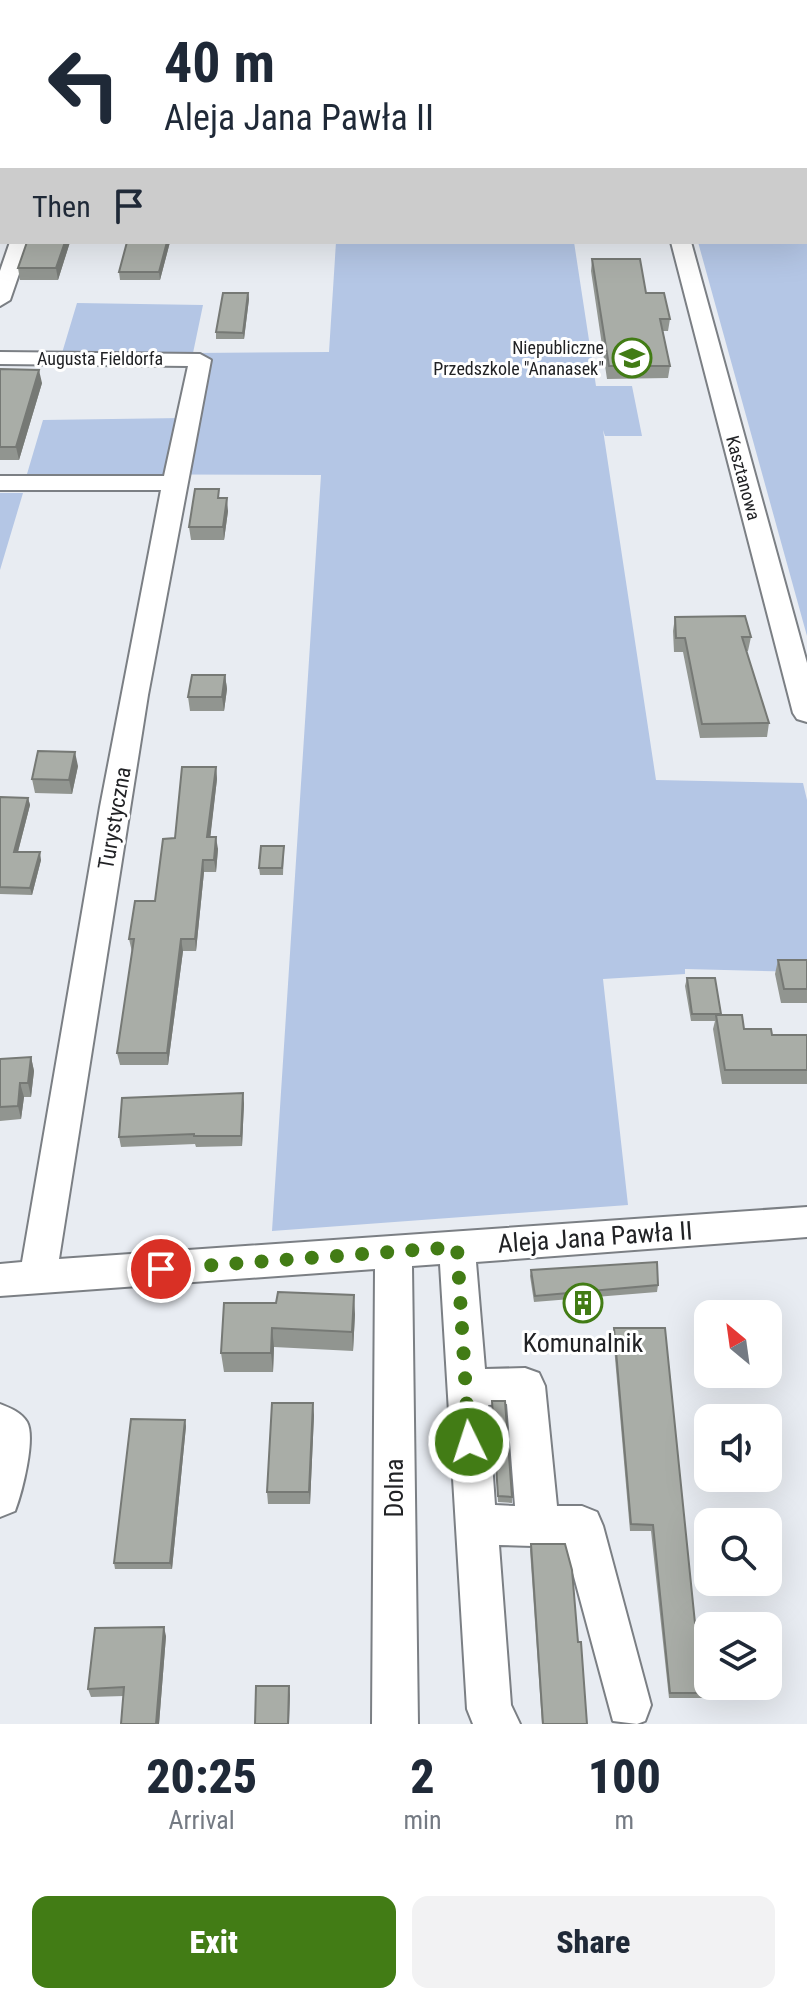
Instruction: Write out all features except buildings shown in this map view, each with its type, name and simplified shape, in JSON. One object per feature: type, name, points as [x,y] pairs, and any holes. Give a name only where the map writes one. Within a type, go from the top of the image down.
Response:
[{"type":"street","points":[[0,300],[19,244]]},
{"type":"street","name":"Kasztanowa","points":[[682,244],[807,713]]},
{"type":"street","name":"Augusta Fieldorfa","points":[[0,358],[200,360]]},
{"type":"street","name":"Turystyczna","points":[[40,1278],[41,1256],[96,920],[173,483],[200,360]]},
{"type":"street","points":[[0,483],[173,483]]},
{"type":"street","name":"Aleja Jana Pawła II","points":[[0,1280],[807,1222]]},
{"type":"street","points":[[457,1247],[489,1709],[497,1724]]},
{"type":"street","name":"Dolna","points":[[393,1251],[395,1724]]},
{"type":"street","points":[[465,1387],[525,1386],[538,1527]]},
{"type":"street","points":[[0,1423],[11,1432],[0,1497]]},
{"type":"street","points":[[475,1524],[582,1526],[629,1705]]},
{"type":"shaded area","points":[[336,244],[574,244],[596,386],[632,386],[642,436],[605,436],[603,430],[656,780],[803,783],[807,800],[807,972],[685,969],[685,974],[603,979],[628,1205],[272,1231],[321,475],[27,474],[43,420],[182,418],[192,354],[62,353],[77,303],[203,305],[193,353],[329,352]]},
{"type":"shaded area","points":[[699,244],[807,244],[807,636]]},
{"type":"shaded area","points":[[0,493],[23,493],[0,570]]},
{"type":"place","name":"Niepubliczne Przedszkole \"Ananasek\"","points":[[632,358]]},
{"type":"place","name":"Komunalnik","points":[[583,1303]]},
{"type":"route","points":[[161,1269],[457,1247],[469,1442]]}]
